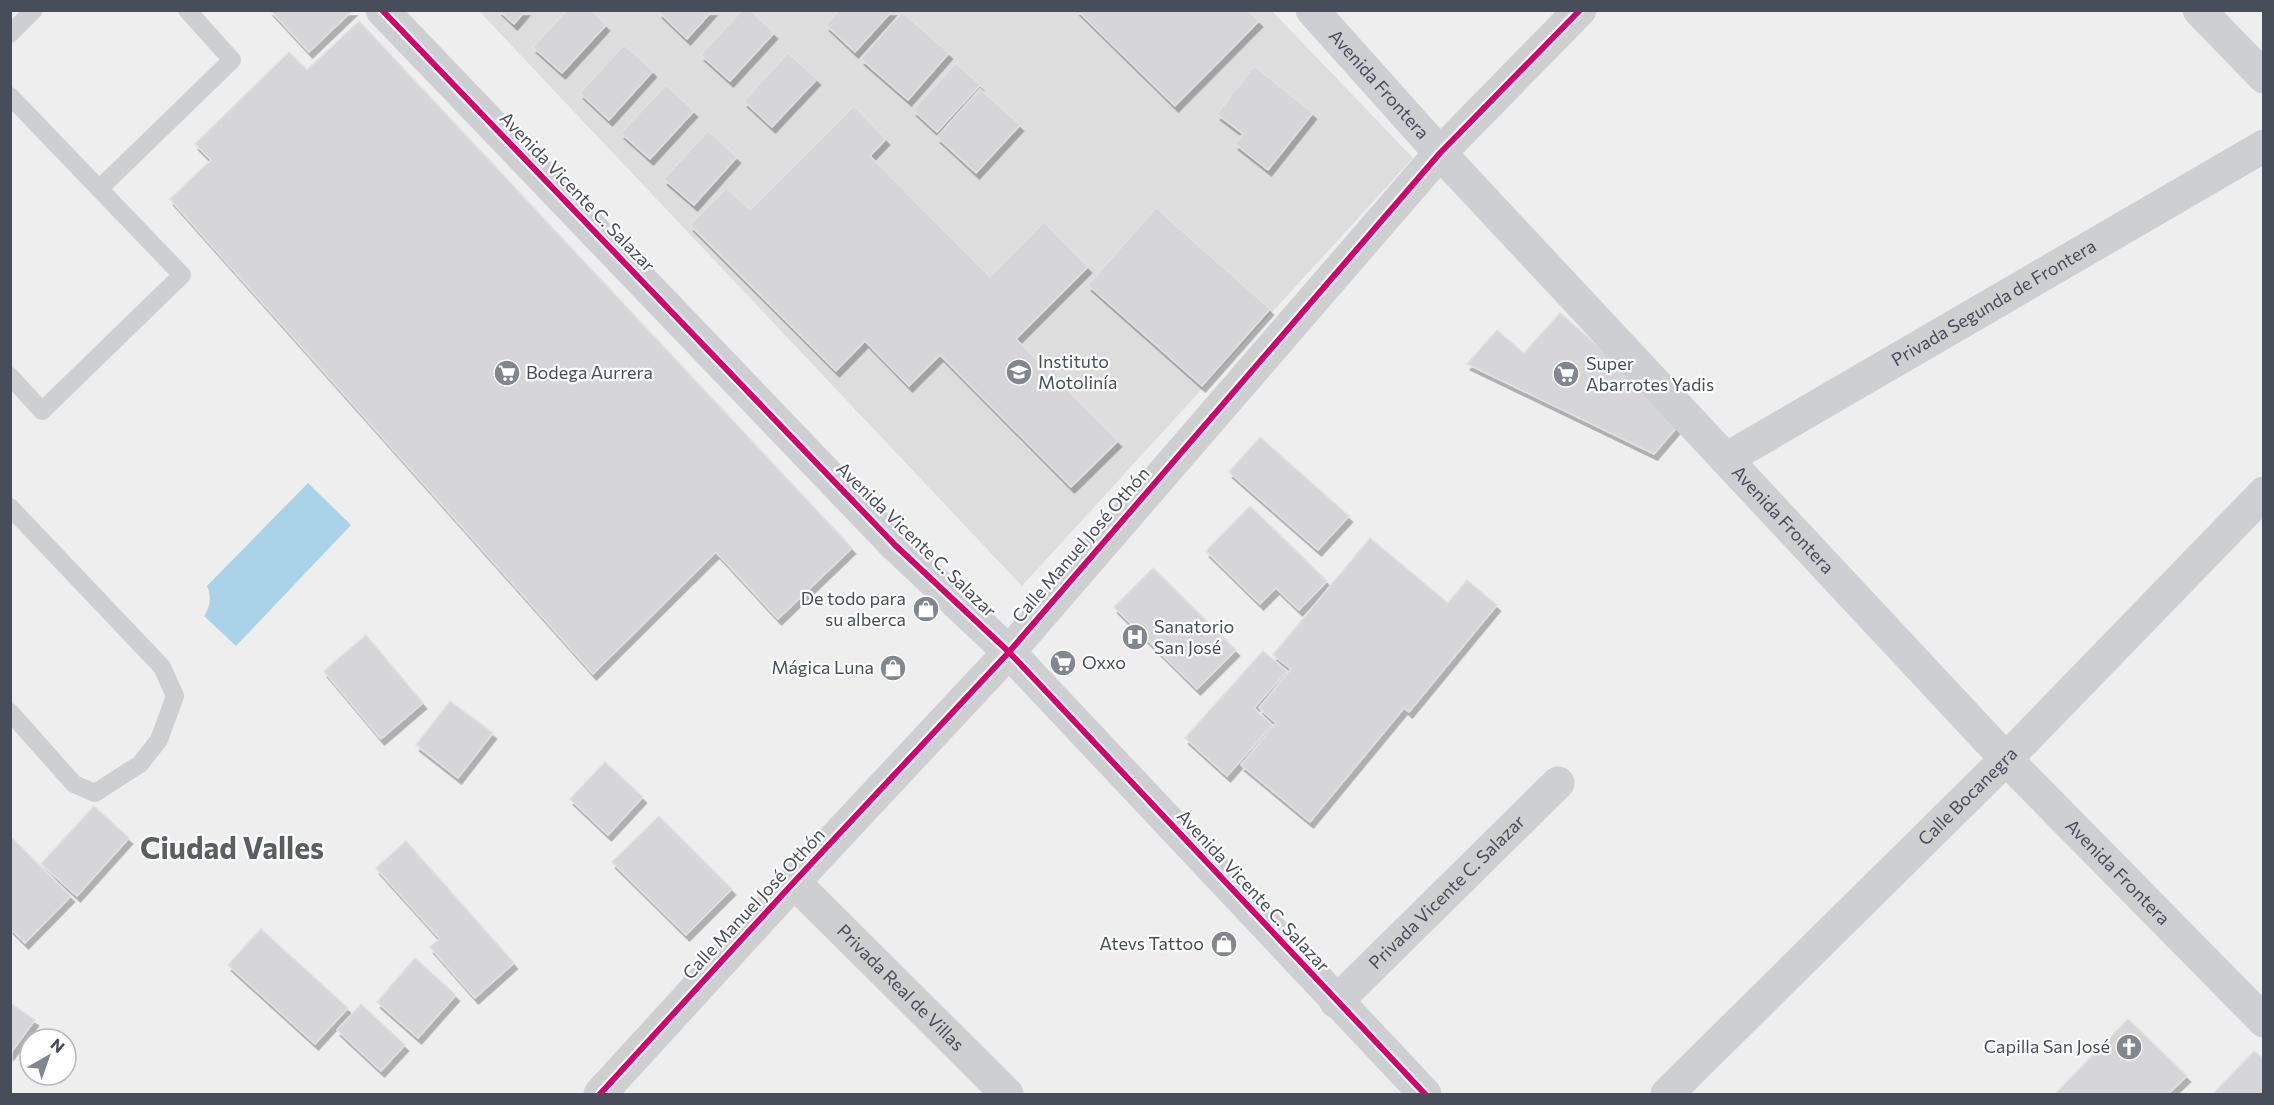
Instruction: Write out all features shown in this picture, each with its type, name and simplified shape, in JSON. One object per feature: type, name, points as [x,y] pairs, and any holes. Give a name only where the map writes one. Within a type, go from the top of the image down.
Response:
[{"type":"street","name":"Avenida Vicente C. Salazar","points":[[382,10],[895,545],[1010,652],[1425,1095]]},
{"type":"street","name":"Avenida Frontera","points":[[1312,10],[1440,153],[2006,759],[2264,1021]]},
{"type":"street","name":"Calle Manuel José Othón","points":[[600,1095],[794,882],[1010,652],[1440,153],[1580,10]]},
{"type":"street","points":[[2199,10],[2264,77]]},
{"type":"street","name":"Privada Segunda de Frontera","points":[[1726,459],[2264,146]]},
{"type":"street","name":"Calle Bocanegra","points":[[1667,1095],[2006,759],[2264,493]]},
{"type":"street","name":"Privada Vicente C. Salazar","points":[[1336,1002],[1558,783]]},
{"type":"street","name":"Privada Real de Villas","points":[[794,882],[1007,1095]]},
{"type":"lane","points":[[10,34],[34,10]]},
{"type":"lane","points":[[99,189],[232,60],[187,10]]},
{"type":"lane","points":[[10,96],[182,275],[42,411],[10,376]]},
{"type":"lane","points":[[10,507],[162,667],[175,696],[159,740],[140,764],[95,793],[74,784],[10,712]]},
{"type":"shaded area","name":"Instituto Motolinía","points":[[479,11],[1272,11],[1413,158],[1022,586]]},
{"type":"water","points":[[308,483],[351,525],[236,646],[204,616],[210,602],[207,586]]},
{"type":"building","points":[[270,10],[353,10],[309,52]]},
{"type":"building","points":[[499,10],[526,10],[514,24]]},
{"type":"building","points":[[567,10],[591,10],[606,25],[562,73],[533,47]]},
{"type":"building","points":[[660,10],[713,10],[687,39],[659,12]]},
{"type":"building","points":[[742,10],[750,10],[774,33],[730,81],[701,55]]},
{"type":"building","points":[[839,10],[893,10],[855,52],[826,25]]},
{"type":"building","points":[[1077,10],[1248,10],[1259,21],[1175,106]]},
{"type":"building","points":[[902,12],[949,53],[908,100],[861,59]]},
{"type":"building","name":"Bodega Aurrera","points":[[359,21],[852,548],[778,619],[716,552],[593,674],[170,199],[211,160],[195,144],[289,52],[307,70]]},
{"type":"building","points":[[624,45],[653,71],[609,120],[580,93]]},
{"type":"building","points":[[788,53],[817,79],[772,127],[744,101]]},
{"type":"building","points":[[956,63],[980,85],[937,132],[913,110]]},
{"type":"building","points":[[1254,66],[1313,113],[1268,170],[1235,144],[1243,134],[1217,114]]},
{"type":"building","points":[[666,85],[694,111],[650,159],[621,133]]},
{"type":"building","points":[[980,89],[1020,125],[976,173],[937,137]]},
{"type":"building","points":[[854,106],[886,139],[870,156],[990,277],[1044,222],[1088,267],[1016,339],[1118,441],[1071,487],[940,355],[909,386],[865,341],[836,371],[690,225],[727,188],[750,210]]},
{"type":"building","points":[[708,131],[737,157],[694,205],[664,179]]},
{"type":"building","points":[[1156,208],[1270,309],[1202,386],[1088,285]]},
{"type":"building","points":[[1560,313],[1683,420],[1654,454],[1467,364],[1497,330],[1524,353]]},
{"type":"building","points":[[1260,437],[1349,516],[1318,550],[1229,472]]},
{"type":"building","points":[[1250,506],[1327,581],[1299,610],[1276,588],[1260,604],[1206,551]]},
{"type":"building","points":[[1370,538],[1448,603],[1467,580],[1497,605],[1409,712],[1404,708],[1310,822],[1241,765],[1276,723],[1259,708],[1291,669],[1273,655]]},
{"type":"building","points":[[1153,568],[1236,650],[1197,689],[1114,607]]},
{"type":"building","points":[[366,635],[423,703],[381,739],[324,671]]},
{"type":"building","points":[[1263,651],[1287,671],[1254,708],[1272,725],[1227,776],[1185,738]]},
{"type":"building","points":[[450,701],[493,733],[458,778],[416,745]]},
{"type":"building","points":[[605,762],[643,797],[608,835],[570,799]]},
{"type":"building","points":[[94,806],[129,838],[77,896],[41,864]]},
{"type":"building","points":[[659,816],[732,889],[686,935],[612,862]]},
{"type":"building","points":[[10,836],[71,896],[25,943],[10,928]]},
{"type":"building","points":[[406,841],[514,963],[475,998],[430,947],[440,939],[376,868]]},
{"type":"building","points":[[261,929],[348,1008],[315,1044],[228,965]]},
{"type":"building","points":[[415,958],[456,995],[418,1038],[377,1002]]},
{"type":"building","points":[[10,1003],[35,1020],[30,1027],[18,1027],[18,1043],[10,1054]]},
{"type":"building","points":[[361,1004],[405,1045],[381,1071],[337,1030]]},
{"type":"building","name":"Capilla San José","points":[[2128,1019],[2187,1076],[2168,1094],[2055,1094]]},
{"type":"building","points":[[2254,1051],[2264,1059],[2264,1094],[2213,1094]]},
{"type":"cycle path","points":[[382,10],[895,545],[1009,652],[1425,1094]]},
{"type":"cycle path","points":[[600,1094],[1009,652],[1440,153],[1580,10]]},
{"type":"place","name":"Instituto Motolinía","points":[[1019,372]]},
{"type":"place","name":"Bodega Aurrera","points":[[507,373]]},
{"type":"place","name":"Super Abarrotes Yadis","points":[[1566,374]]},
{"type":"place","name":"De todo para su alberca","points":[[926,609]]},
{"type":"place","name":"Sanatorio San José","points":[[1135,637]]},
{"type":"place","name":"Oxxo","points":[[1063,663]]},
{"type":"place","name":"Mágica Luna","points":[[893,668]]},
{"type":"place","name":"Atevs Tattoo","points":[[1224,944]]},
{"type":"place","name":"Capilla San José","points":[[2129,1047]]},
{"type":"district","name":"Ciudad Valles","points":[[232,849]]}]
